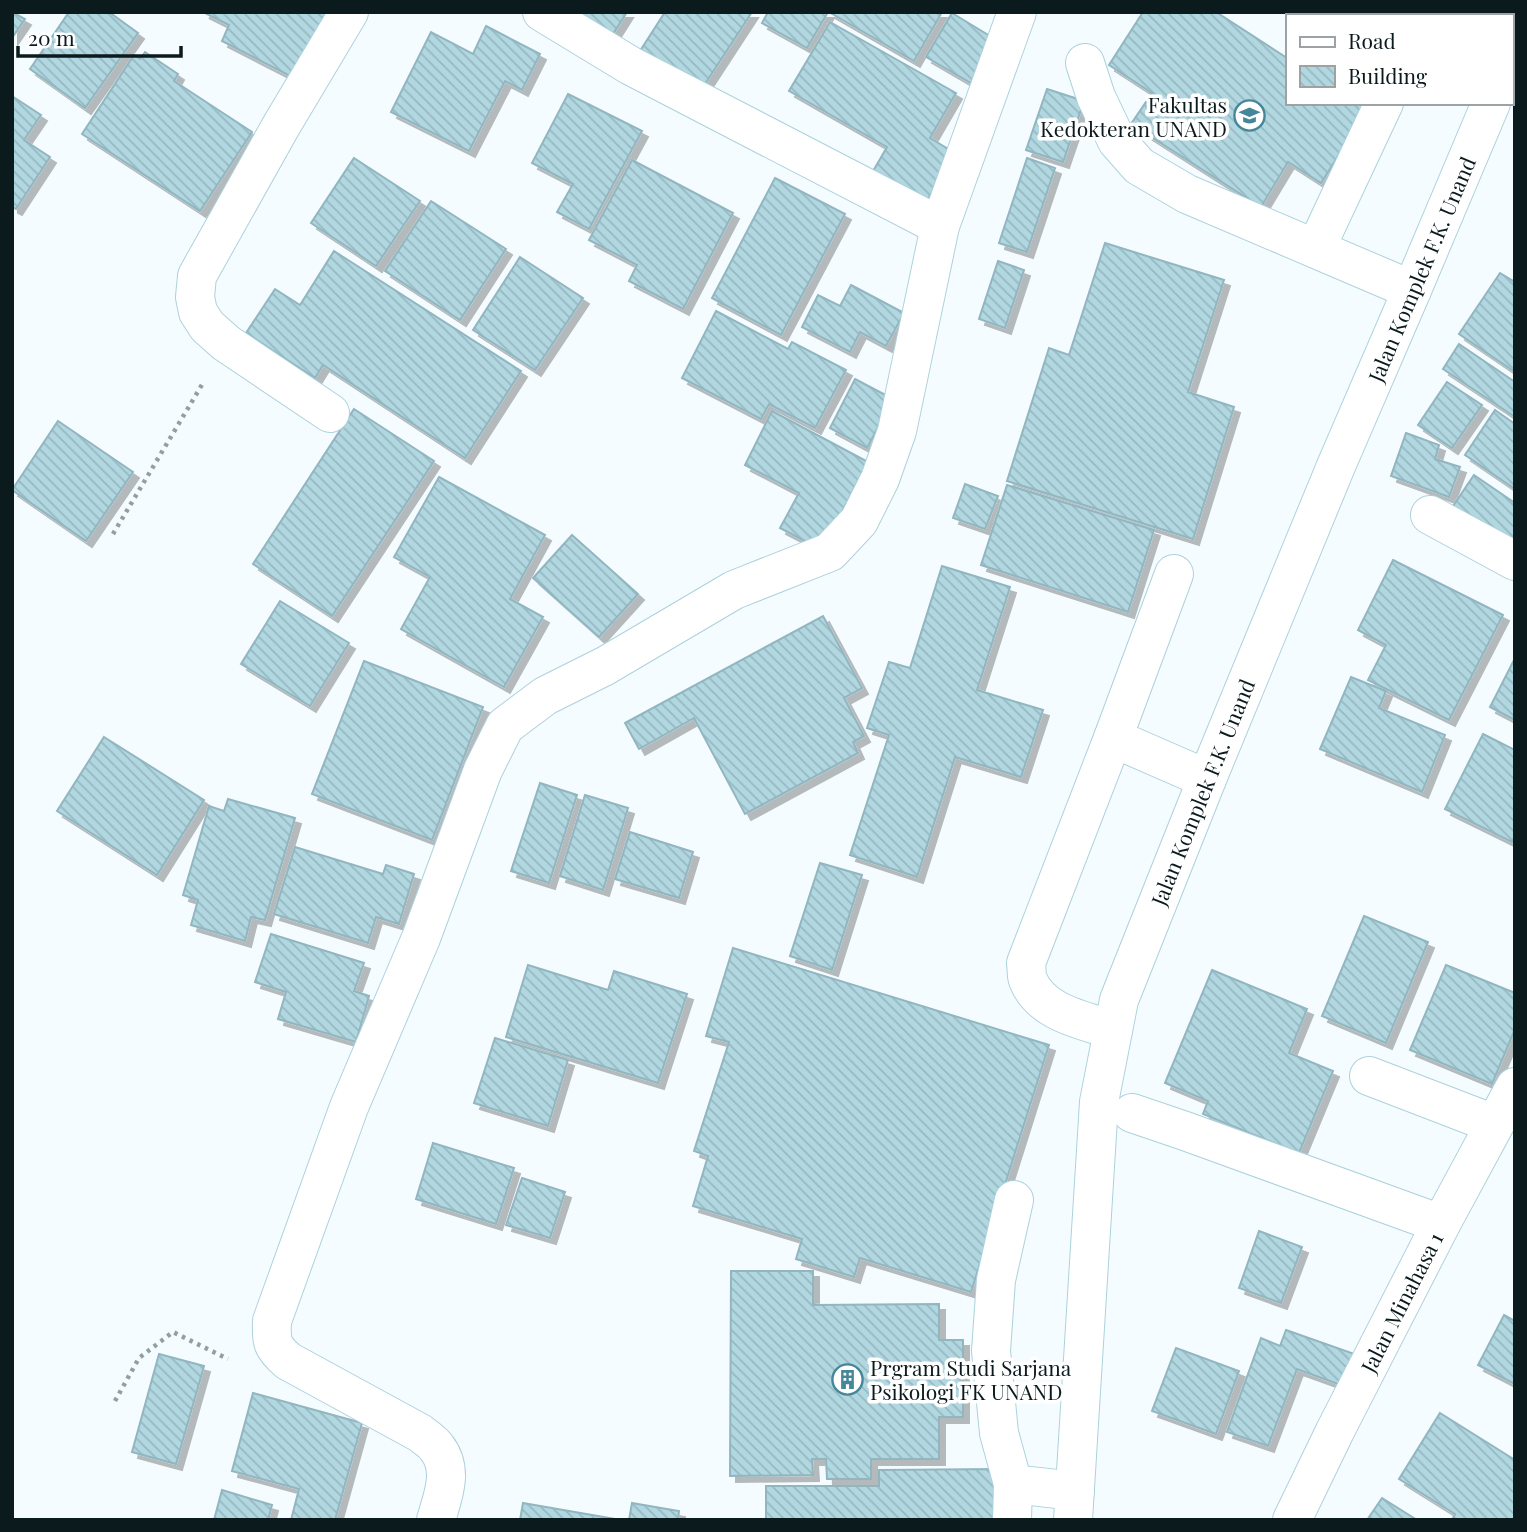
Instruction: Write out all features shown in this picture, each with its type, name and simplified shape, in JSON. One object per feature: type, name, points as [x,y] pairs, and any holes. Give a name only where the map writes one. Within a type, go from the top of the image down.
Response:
[{"type":"street","points":[[330,413],[226,343],[207,326],[198,312],[195,297],[197,276],[349,12]]},
{"type":"street","points":[[542,12],[631,66],[940,226]]},
{"type":"street","points":[[436,1520],[447,1486],[446,1466],[438,1448],[420,1433],[288,1361],[277,1351],[271,1339],[272,1321],[349,1107],[421,938],[483,770],[505,726],[545,696],[605,666],[734,590],[830,552],[859,521],[880,479],[898,431],[940,226],[1017,12]]},
{"type":"street","points":[[1085,63],[1096,97],[1117,141],[1139,166],[1187,194],[1412,290]]},
{"type":"street","points":[[1316,248],[1383,105]]},
{"type":"street","name":"Jalan Komplek F.K. Unand","points":[[1074,1505],[1099,1102],[1119,1000],[1335,466],[1490,105]]},
{"type":"street","points":[[1430,514],[1515,561]]},
{"type":"street","points":[[1113,1030],[1051,1008],[1036,994],[1027,978],[1026,963],[1174,574]]},
{"type":"street","points":[[1113,738],[1207,779]]},
{"type":"street","points":[[1369,1076],[1494,1124]]},
{"type":"street","name":"Jalan Minahasa 1","points":[[1292,1520],[1441,1224],[1515,1087]]},
{"type":"street","points":[[1132,1113],[1441,1224]]},
{"type":"street","points":[[1014,1200],[996,1280],[990,1350],[999,1433],[1013,1502],[1074,1505]]},
{"type":"path","points":[[113,534],[226,343]]},
{"type":"path","points":[[115,1401],[139,1358],[173,1332],[228,1359],[288,1361]]},
{"type":"building","points":[[12,12],[25,19],[12,38]]},
{"type":"building","points":[[69,12],[109,12],[138,33],[85,108],[30,69]]},
{"type":"building","points":[[203,12],[332,12],[298,80],[222,41],[229,25]]},
{"type":"building","points":[[555,12],[627,12],[606,45]]},
{"type":"building","points":[[665,12],[752,12],[701,90],[640,51]]},
{"type":"building","points":[[768,12],[828,12],[807,48],[762,23]]},
{"type":"building","points":[[829,12],[942,12],[914,61]]},
{"type":"building","name":"Fakultas Kedokteran UNAND","points":[[1143,12],[1216,12],[1286,57],[1286,105],[1362,105],[1368,109],[1321,183],[1288,162],[1261,207],[1131,124],[1152,93],[1109,65]]},
{"type":"building","points":[[1421,12],[1492,14],[1422,14]]},
{"type":"building","points":[[952,13],[995,39],[971,83],[926,57]]},
{"type":"building","points":[[830,22],[956,93],[930,138],[955,153],[925,204],[872,173],[887,147],[789,91]]},
{"type":"building","points":[[486,26],[540,54],[522,90],[505,81],[469,151],[391,112],[431,32],[473,54]]},
{"type":"building","points":[[145,52],[178,74],[174,81],[252,132],[200,211],[82,134],[134,55],[140,59]]},
{"type":"building","points":[[1047,89],[1084,101],[1063,162],[1026,150]]},
{"type":"building","points":[[568,94],[642,131],[589,229],[557,212],[573,184],[532,163]]},
{"type":"building","points":[[12,96],[41,115],[24,140],[50,157],[16,209],[12,207]]},
{"type":"building","points":[[354,158],[420,201],[376,266],[311,223]]},
{"type":"building","points":[[1027,158],[1055,168],[1027,252],[999,243]]},
{"type":"building","points":[[632,160],[733,213],[683,309],[629,281],[637,265],[589,240]]},
{"type":"building","points":[[775,178],[845,214],[781,335],[712,298]]},
{"type":"building","points":[[431,201],[506,249],[460,320],[385,271]]},
{"type":"building","points":[[1105,243],[1224,280],[1188,392],[1234,407],[1193,539],[1007,481],[1049,348],[1069,355]]},
{"type":"building","points":[[334,251],[521,371],[465,458],[323,365],[315,378],[246,333],[275,289],[300,305]]},
{"type":"building","points":[[520,257],[583,298],[535,370],[473,330]]},
{"type":"building","points":[[998,261],[1024,270],[1005,328],[979,319]]},
{"type":"building","points":[[1500,273],[1515,282],[1515,372],[1459,334]]},
{"type":"building","points":[[851,285],[904,313],[886,346],[860,332],[850,352],[802,327],[818,295],[840,306]]},
{"type":"building","points":[[716,311],[788,349],[792,342],[846,370],[815,428],[769,404],[761,419],[682,378]]},
{"type":"building","points":[[1459,344],[1515,382],[1515,417],[1443,369]]},
{"type":"building","points":[[855,379],[893,399],[867,448],[830,428]]},
{"type":"building","points":[[1447,382],[1482,405],[1452,448],[1418,425]]},
{"type":"building","points":[[354,409],[434,461],[332,616],[253,564]]},
{"type":"building","points":[[1495,410],[1515,424],[1515,489],[1465,455]]},
{"type":"building","points":[[772,411],[868,462],[822,550],[780,528],[799,493],[745,465]]},
{"type":"building","points":[[58,421],[133,472],[86,541],[12,490]]},
{"type":"building","points":[[1406,433],[1439,445],[1435,459],[1460,467],[1449,497],[1391,476]]},
{"type":"building","points":[[1474,475],[1515,503],[1515,556],[1449,512]]},
{"type":"building","points":[[439,477],[545,535],[510,599],[543,617],[504,687],[401,629],[430,577],[394,557]]},
{"type":"building","points":[[965,484],[998,496],[985,529],[953,518]]},
{"type":"building","points":[[1007,485],[1154,530],[1128,612],[981,565]]},
{"type":"building","points":[[572,535],[638,594],[599,637],[533,578]]},
{"type":"building","points":[[1393,560],[1503,615],[1449,720],[1368,680],[1386,645],[1358,630]]},
{"type":"building","points":[[942,566],[1010,587],[977,690],[1043,710],[1021,777],[955,757],[917,877],[850,855],[889,735],[867,728],[889,662],[910,668]]},
{"type":"building","points":[[280,601],[349,643],[310,706],[241,664]]},
{"type":"building","points":[[823,616],[862,688],[844,698],[864,736],[853,742],[858,753],[745,814],[694,718],[639,749],[625,723]]},
{"type":"building","points":[[1515,658],[1515,720],[1490,707]]},
{"type":"building","points":[[364,661],[483,707],[432,840],[312,794]]},
{"type":"building","points":[[1351,677],[1386,691],[1379,708],[1445,735],[1422,792],[1320,749]]},
{"type":"building","points":[[1483,734],[1515,750],[1515,836],[1512,842],[1445,809]]},
{"type":"building","points":[[104,737],[204,800],[157,875],[57,811]]},
{"type":"building","points":[[540,783],[577,795],[549,883],[511,871]]},
{"type":"building","points":[[585,795],[628,808],[603,890],[560,876]]},
{"type":"building","points":[[228,799],[295,818],[265,920],[251,917],[245,941],[191,925],[198,900],[183,895],[209,806],[224,811]]},
{"type":"building","points":[[630,832],[693,852],[679,898],[615,879]]},
{"type":"building","points":[[295,847],[383,874],[386,865],[414,874],[399,924],[376,917],[368,943],[274,914]]},
{"type":"building","points":[[820,863],[862,875],[832,970],[790,956]]},
{"type":"building","points":[[1364,916],[1428,942],[1386,1043],[1322,1016]]},
{"type":"building","points":[[271,934],[364,963],[354,991],[369,996],[356,1042],[278,1019],[286,992],[255,982]]},
{"type":"building","points":[[733,948],[1049,1045],[971,1292],[860,1258],[854,1277],[796,1259],[802,1239],[693,1206],[708,1156],[694,1151],[729,1042],[706,1036]]},
{"type":"building","points":[[528,965],[608,990],[614,971],[687,994],[658,1083],[506,1037]]},
{"type":"building","points":[[1446,965],[1515,993],[1515,1029],[1492,1084],[1410,1050]]},
{"type":"building","points":[[1212,970],[1307,1009],[1289,1053],[1333,1071],[1299,1153],[1203,1114],[1208,1101],[1165,1083]]},
{"type":"building","points":[[495,1038],[568,1060],[548,1126],[474,1103]]},
{"type":"building","points":[[433,1143],[514,1168],[496,1224],[416,1199]]},
{"type":"building","points":[[522,1178],[565,1192],[550,1238],[506,1225]]},
{"type":"building","points":[[1259,1231],[1302,1247],[1281,1303],[1239,1288]]},
{"type":"building","name":"Prgram Studi Sarjana Psikologi FK UNAND","points":[[731,1271],[813,1271],[813,1305],[939,1304],[939,1340],[963,1340],[963,1417],[939,1417],[939,1459],[871,1459],[871,1479],[827,1479],[826,1459],[812,1459],[813,1475],[730,1476]]},
{"type":"building","points":[[1504,1315],[1515,1321],[1515,1384],[1478,1365]]},
{"type":"building","points":[[1286,1330],[1363,1357],[1352,1389],[1297,1369],[1268,1446],[1227,1432],[1261,1338],[1280,1346]]},
{"type":"building","points":[[1176,1348],[1239,1371],[1216,1434],[1152,1411]]},
{"type":"building","points":[[159,1354],[204,1366],[176,1464],[132,1452]]},
{"type":"building","points":[[253,1393],[362,1423],[335,1520],[291,1520],[299,1489],[232,1471]]},
{"type":"building","points":[[1440,1413],[1515,1460],[1515,1520],[1452,1520],[1455,1514],[1399,1479]]},
{"type":"building","points":[[999,1469],[999,1520],[766,1520],[766,1486],[879,1486],[879,1470]]},
{"type":"building","points":[[222,1490],[272,1505],[268,1520],[214,1520]]},
{"type":"building","points":[[1382,1498],[1417,1520],[1367,1520]]},
{"type":"building","points":[[523,1503],[621,1520],[520,1520]]},
{"type":"building","points":[[632,1503],[679,1511],[678,1520],[629,1520]]},
{"type":"place","name":"Fakultas Kedokteran UNAND","points":[[1250,116]]},
{"type":"place","name":"Prgram Studi Sarjana Psikologi FK UNAND","points":[[847,1379]]}]
